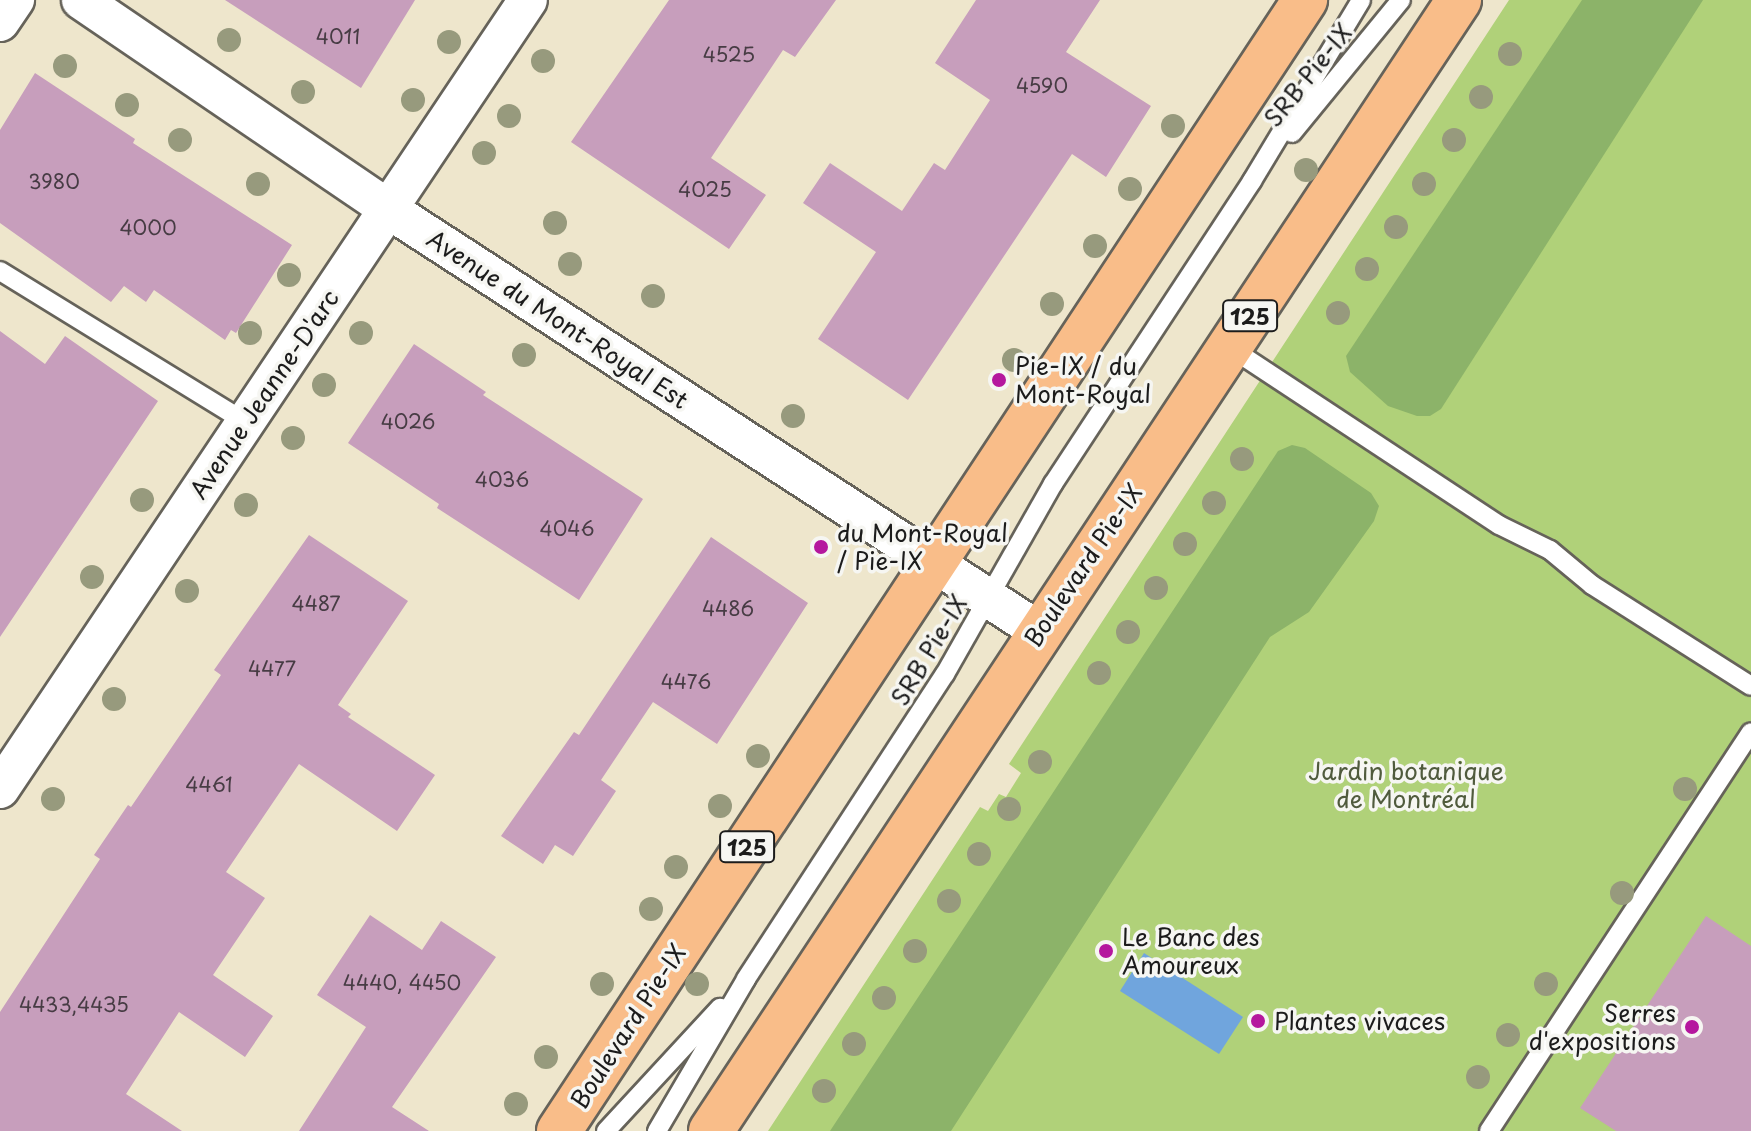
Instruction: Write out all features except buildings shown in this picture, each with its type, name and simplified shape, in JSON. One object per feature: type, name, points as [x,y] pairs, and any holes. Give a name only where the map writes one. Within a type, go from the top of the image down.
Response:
[{"type":"main road","name":"Boulevard Pie-IX","points":[[559,1131],[1305,0]]},
{"type":"main road","name":"Boulevard Pie-IX","points":[[711,1131],[1459,0]]},
{"type":"street","points":[[0,22],[15,0]]},
{"type":"street","name":"Avenue du Mont-Royal Est","points":[[81,0],[388,209],[1039,631]]},
{"type":"street","name":"Avenue Jeanne-D'arc","points":[[0,789],[528,0]]},
{"type":"lane","name":"SRB Pie-IX","points":[[657,1131],[746,979],[929,699],[1053,484],[1252,181],[1361,0]]},
{"type":"lane","name":"SRB Pie-IX","points":[[1252,181],[1401,0]]},
{"type":"lane","points":[[0,271],[245,422]]},
{"type":"lane","points":[[1229,347],[1499,525],[1550,550],[1592,585],[1751,686]]},
{"type":"lane","points":[[1489,1131],[1751,732]]},
{"type":"lane","name":"SRB Pie-IX","points":[[606,1131],[746,979]]},
{"type":"green space","name":"Jardin botanique de Montréal","points":[[1509,0],[1751,0],[1751,1131],[768,1131],[980,807],[988,811],[999,794],[1006,797],[1021,773],[1009,764]]},
{"type":"green space","points":[[1582,0],[1703,0],[1441,409],[1430,416],[1417,416],[1388,406],[1350,372],[1346,356]]},
{"type":"green space","points":[[1292,445],[1305,448],[1371,493],[1379,506],[1374,521],[1309,612],[1270,637],[951,1131],[830,1131],[1278,451]]},
{"type":"water","points":[[1144,953],[1243,1017],[1219,1054],[1120,991]]},
{"type":"place","name":"Pie-IX / du Mont-Royal","points":[[999,380]]},
{"type":"place","name":"du Mont-Royal / Pie-IX","points":[[821,547]]},
{"type":"place","name":"Le Banc des Amoureux","points":[[1106,951]]},
{"type":"place","name":"Plantes vivaces","points":[[1258,1021]]},
{"type":"place","name":"Serres d'expositions","points":[[1692,1027]]}]
